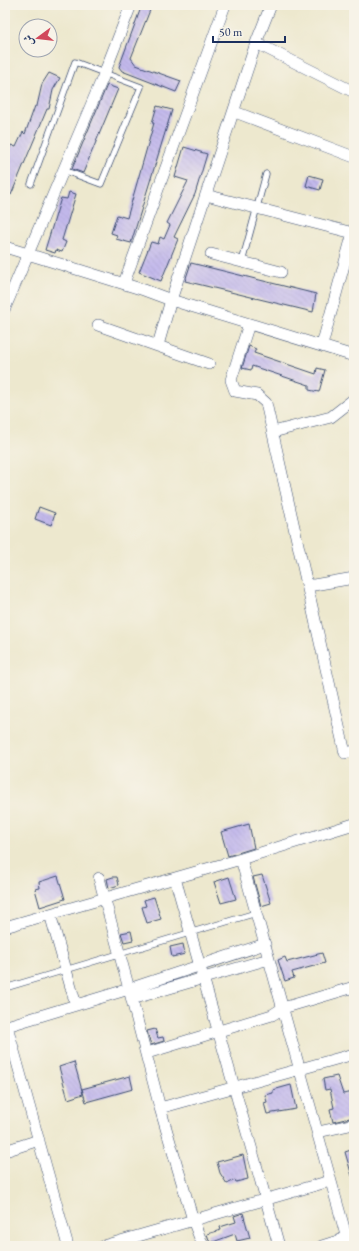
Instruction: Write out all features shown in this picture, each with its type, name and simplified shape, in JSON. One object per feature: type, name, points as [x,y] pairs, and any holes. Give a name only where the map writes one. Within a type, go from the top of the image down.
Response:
[{"type":"street","points":[[5,308],[105,72],[131,5]]},
{"type":"street","points":[[124,283],[225,5]]},
{"type":"street","points":[[158,345],[171,300],[235,112],[256,43],[271,5]]},
{"type":"street","points":[[256,43],[354,92]]},
{"type":"street","points":[[235,112],[354,157]]},
{"type":"street","points":[[206,195],[256,209],[353,231],[322,345]]},
{"type":"street","points":[[5,248],[124,283],[171,300],[354,356]]},
{"type":"street","points":[[211,254],[281,272]]},
{"type":"street","points":[[249,324],[231,380],[235,391],[257,396],[266,402],[345,753],[354,751]]},
{"type":"street","points":[[98,325],[209,364]]},
{"type":"street","points":[[273,432],[330,417],[354,399]]},
{"type":"street","points":[[308,586],[354,578]]},
{"type":"street","points":[[5,926],[241,859],[354,824]]},
{"type":"street","points":[[241,859],[348,1242],[322,1246]]},
{"type":"street","points":[[99,878],[147,1053],[160,1108],[193,1220],[203,1246]]},
{"type":"street","points":[[175,878],[279,1246]]},
{"type":"street","points":[[50,914],[76,1005]]},
{"type":"street","points":[[130,994],[200,965],[265,944]]},
{"type":"street","points":[[68,1246],[6,1022],[76,1005],[204,978],[269,959]]},
{"type":"street","points":[[147,1053],[272,1016],[283,1008],[354,987]]},
{"type":"street","points":[[160,1108],[354,1054]]},
{"type":"street","points":[[318,1132],[354,1124]]},
{"type":"street","points":[[5,1151],[39,1140]]},
{"type":"street","points":[[103,1246],[330,1181]]},
{"type":"lane","points":[[31,184],[75,62],[105,72],[141,87],[101,184],[63,170]]},
{"type":"lane","points":[[242,262],[266,174]]},
{"type":"lane","points":[[5,988],[256,913]]},
{"type":"building","points":[[142,5],[152,5],[131,58],[136,65],[181,81],[176,92],[122,71],[119,67]]},
{"type":"building","points":[[49,73],[60,78],[53,90],[49,109],[47,109],[11,195],[5,192],[5,169],[9,159],[6,157],[11,145],[16,147],[23,132],[25,134],[35,106],[37,106],[42,84]]},
{"type":"building","points":[[107,85],[118,89],[83,173],[72,169]]},
{"type":"building","points":[[157,106],[172,110],[131,243],[116,239],[117,235],[111,233],[117,215],[127,218],[154,123],[152,123]]},
{"type":"building","points":[[184,147],[207,154],[195,194],[174,237],[178,239],[161,281],[139,272],[151,242],[158,244],[160,237],[164,239],[170,225],[167,223],[188,181],[175,177]]},
{"type":"building","points":[[309,175],[323,179],[320,190],[306,186]]},
{"type":"building","points":[[69,192],[76,194],[62,240],[66,242],[62,252],[56,250],[55,253],[45,250],[61,198],[67,199]]},
{"type":"building","points":[[191,263],[316,294],[313,312],[185,281]]},
{"type":"building","points":[[249,346],[256,349],[254,353],[316,374],[317,368],[325,370],[319,392],[309,390],[309,385],[252,366],[251,370],[242,368]]},
{"type":"building","points":[[39,507],[55,513],[51,525],[35,519]]},
{"type":"building","points":[[249,824],[254,848],[228,856],[221,832]]},
{"type":"building","points":[[262,875],[271,903],[261,906],[253,877]]},
{"type":"building","points":[[58,876],[65,899],[40,907],[35,889],[40,888],[39,882]]},
{"type":"building","points":[[117,877],[119,885],[109,888],[107,879]]},
{"type":"building","points":[[229,877],[236,899],[221,903],[214,882]]},
{"type":"building","points":[[154,897],[161,919],[147,923],[142,907],[146,906],[144,900]]},
{"type":"building","points":[[131,931],[133,940],[124,942],[121,933]]},
{"type":"building","points":[[183,944],[185,954],[172,957],[170,947]]},
{"type":"building","points":[[322,953],[325,963],[292,972],[294,978],[285,981],[278,960],[285,957],[287,962]]},
{"type":"building","points":[[155,1029],[158,1038],[163,1037],[164,1041],[151,1045],[147,1031]]},
{"type":"building","points":[[74,1062],[83,1094],[68,1099],[59,1067]]},
{"type":"building","points":[[130,1076],[133,1089],[86,1102],[82,1089]]},
{"type":"building","points":[[337,1076],[343,1094],[354,1092],[354,1117],[333,1122],[330,1109],[334,1108],[330,1089],[325,1090],[323,1079]]},
{"type":"building","points":[[291,1085],[296,1109],[267,1114],[264,1103],[267,1102],[265,1095],[273,1093],[273,1090]]},
{"type":"building","points":[[354,1149],[354,1176],[352,1176],[345,1152]]},
{"type":"building","points":[[243,1155],[248,1179],[236,1182],[235,1180],[227,1184],[220,1173],[217,1162]]},
{"type":"building","points":[[243,1213],[250,1238],[237,1241],[235,1234],[210,1243],[207,1234],[221,1230],[220,1227],[236,1222],[234,1216]]}]
